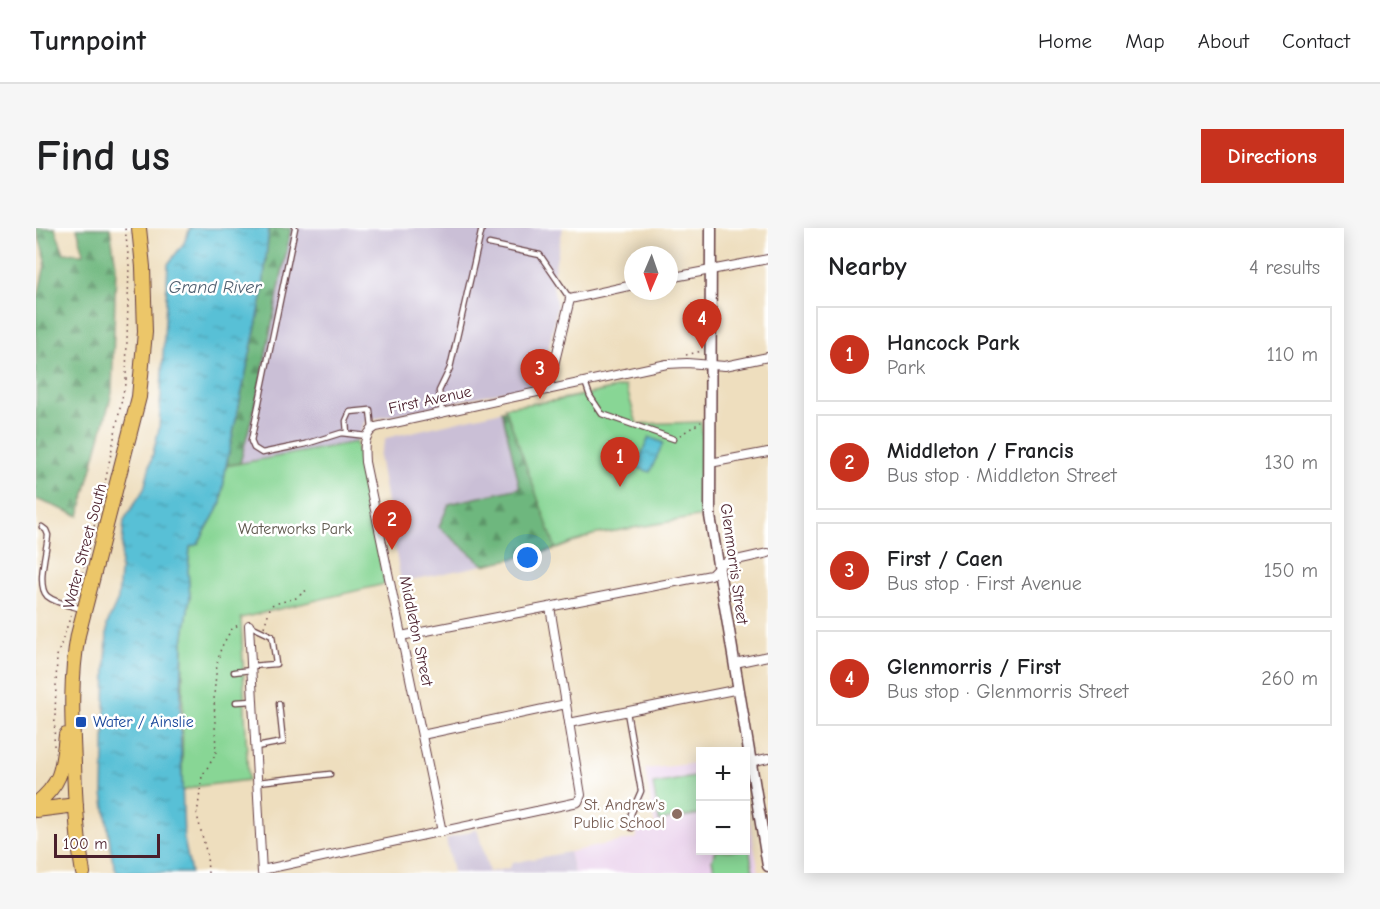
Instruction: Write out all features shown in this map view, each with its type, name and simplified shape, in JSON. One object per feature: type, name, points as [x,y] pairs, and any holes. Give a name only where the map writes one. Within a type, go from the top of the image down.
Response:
[{"type":"main road","name":"Water Street South","points":[[83,873],[76,805],[71,700],[74,655],[79,608],[139,397],[145,332],[139,228]]},
{"type":"main road","points":[[36,804],[48,794],[59,777],[71,700]]},
{"type":"main road","points":[[36,810],[76,805]]},
{"type":"street","name":"Glenmorris Street","points":[[711,228],[710,516],[748,747]]},
{"type":"street","points":[[678,276],[768,259]]},
{"type":"street","points":[[548,390],[570,299],[624,287]]},
{"type":"street","name":"First Avenue","points":[[369,433],[442,413],[667,364],[725,366],[768,357]]},
{"type":"street","name":"Middleton Street","points":[[369,433],[364,445],[365,462],[442,832]]},
{"type":"street","points":[[710,463],[768,452]]},
{"type":"street","points":[[401,636],[711,574],[723,563],[768,553]]},
{"type":"street","points":[[249,626],[262,872],[578,802],[581,795],[550,607]]},
{"type":"street","points":[[735,663],[768,656]]},
{"type":"street","points":[[569,723],[739,689]]},
{"type":"street","points":[[422,735],[566,704]]},
{"type":"street","points":[[750,762],[768,758]]},
{"type":"street","name":"Glenmorris Street","points":[[750,762],[768,866]]},
{"type":"lane","name":"First Avenue","points":[[295,228],[251,441],[254,448],[262,453],[306,444],[341,433],[369,433]]},
{"type":"lane","points":[[442,413],[439,392],[450,368],[482,228]]},
{"type":"lane","points":[[489,244],[540,255],[570,299]]},
{"type":"lane","points":[[585,382],[590,396],[602,414],[674,439]]},
{"type":"lane","points":[[347,433],[346,421],[350,412],[370,411],[369,433]]},
{"type":"lane","points":[[42,527],[48,535],[41,583],[44,591],[48,597],[79,608]]},
{"type":"lane","points":[[234,672],[276,664],[272,636],[249,626]]},
{"type":"lane","points":[[236,702],[253,701]]},
{"type":"lane","points":[[256,747],[284,742],[279,704]]},
{"type":"lane","points":[[627,712],[641,791],[631,814],[632,828]]},
{"type":"lane","points":[[258,782],[330,774]]},
{"type":"path","points":[[54,748],[57,656],[79,608],[126,379],[129,263],[125,228]]},
{"type":"path","points":[[679,356],[705,350]]},
{"type":"path","points":[[674,439],[705,419]]},
{"type":"path","points":[[263,631],[271,605],[296,598],[308,589]]},
{"type":"path","points":[[208,873],[207,855],[197,815],[202,776],[216,753],[214,695],[217,663],[221,648],[231,630],[238,625],[249,626]]},
{"type":"shaded area","points":[[291,228],[563,228],[552,280],[557,307],[542,383],[365,421],[356,442],[240,463],[259,389]]},
{"type":"shaded area","points":[[502,411],[520,489],[468,500],[484,565],[401,582],[379,456],[386,438]]},
{"type":"shaded area","name":"St. Andrew's Public School","points":[[696,763],[696,855],[750,855],[750,824],[759,873],[574,873],[569,852],[637,838],[635,830],[655,826],[645,769]]},
{"type":"shaded area","points":[[477,829],[489,872],[510,868],[512,863],[569,852],[574,873],[453,873],[446,839]]},
{"type":"green space","points":[[36,228],[55,228],[64,253],[84,254],[77,228],[110,228],[116,265],[112,393],[79,516],[36,499],[36,306],[46,260]]},
{"type":"green space","points":[[269,228],[291,228],[259,389],[240,463],[226,466],[262,298]]},
{"type":"green space","points":[[626,386],[637,424],[701,422],[708,484],[703,516],[592,535],[556,549],[505,407],[560,400]]},
{"type":"green space","points":[[583,395],[592,535],[556,549],[484,565],[439,527],[449,504],[520,488],[502,411]]},
{"type":"green space","name":"Waterworks Park","points":[[356,442],[385,584],[241,618],[248,780],[200,786],[182,791],[183,642],[190,597],[188,571],[190,547],[198,544],[221,503],[226,466]]},
{"type":"green space","points":[[696,777],[696,815],[659,821],[653,784]]},
{"type":"green space","points":[[750,853],[753,871],[715,873],[712,860],[714,855],[750,855]]},
{"type":"water","name":"Grand River","points":[[190,228],[269,228],[262,298],[226,466],[221,503],[198,544],[190,547],[188,571],[190,597],[183,642],[180,720],[184,839],[191,873],[117,873],[112,858],[103,793],[107,624],[118,599],[124,520],[144,489],[159,429],[168,264],[184,243]]},
{"type":"water","points":[[649,437],[663,443],[650,472],[636,467]]},
{"type":"place","name":"Glenmorris / First","points":[[702,349]]},
{"type":"place","name":"First / Caen","points":[[540,399]]},
{"type":"place","name":"Hancock Park","points":[[620,487]]},
{"type":"place","name":"Middleton / Francis","points":[[392,550]]},
{"type":"place","name":"Water / Ainslie","points":[[81,722]]},
{"type":"place","name":"St. Andrew's Public School","points":[[677,814]]}]
